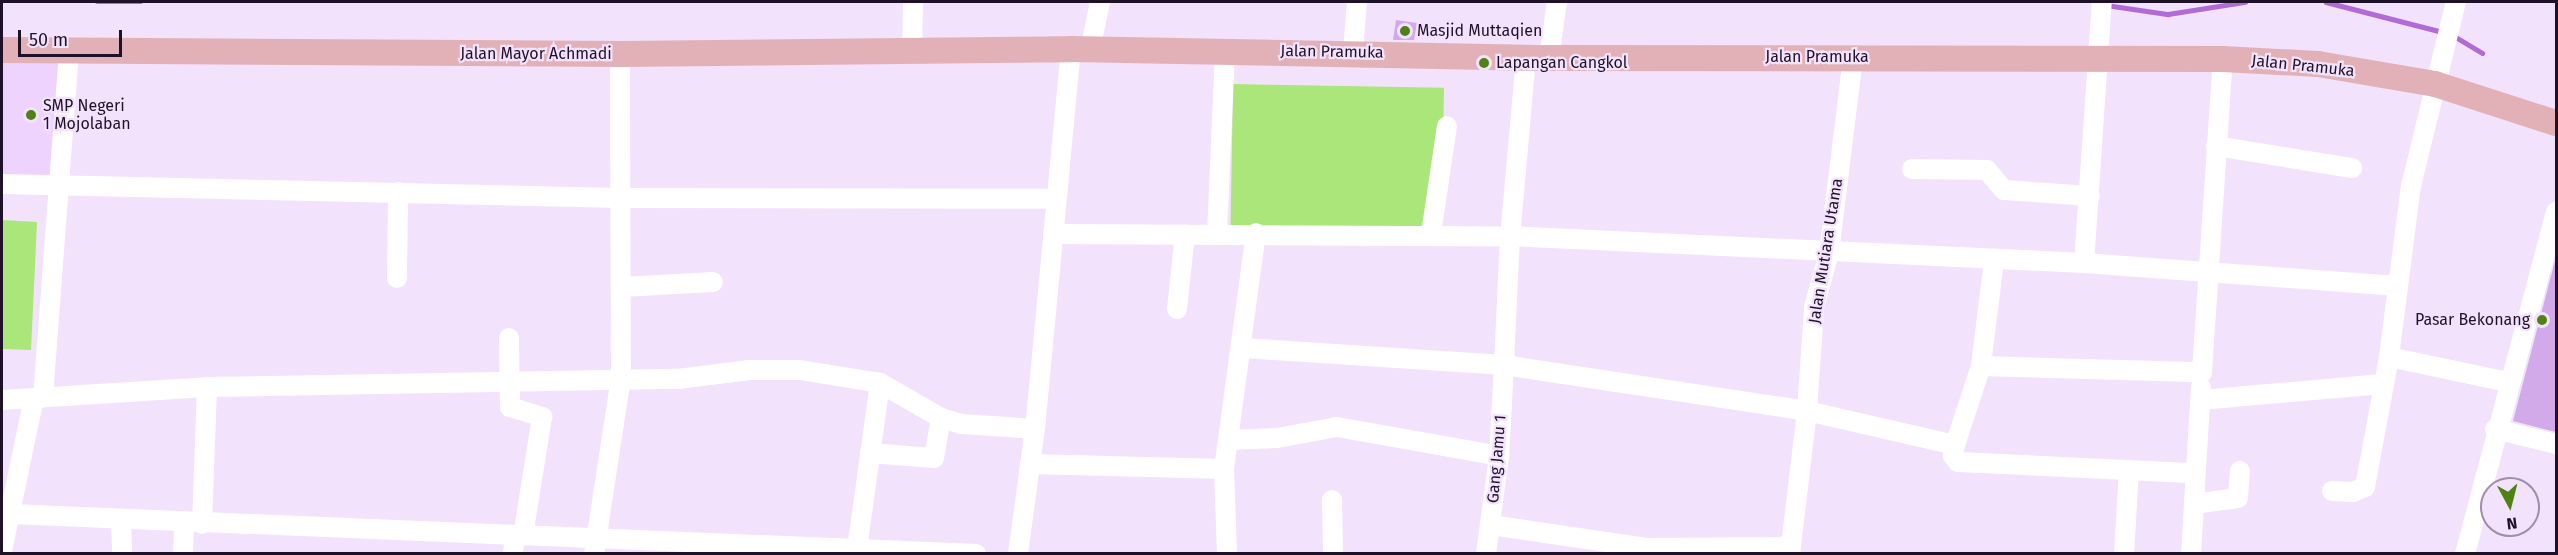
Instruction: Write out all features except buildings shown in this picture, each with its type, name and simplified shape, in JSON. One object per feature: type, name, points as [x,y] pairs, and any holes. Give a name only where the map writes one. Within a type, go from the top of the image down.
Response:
[{"type":"main road","name":"Jalan Mayor Achmadi","points":[[2,50],[912,54],[1081,50]]},
{"type":"main road","name":"Jalan Pramuka","points":[[1081,50],[1353,51],[1538,58],[2223,59],[2318,64],[2434,84],[2556,123]]},
{"type":"street","points":[[912,54],[913,2]]},
{"type":"street","points":[[1018,554],[1035,429],[1053,234],[1053,199],[1081,50],[1100,2]]},
{"type":"street","points":[[1353,51],[1357,2]]},
{"type":"street","name":"Gang Jamu 1","points":[[1486,554],[1499,456],[1510,236],[1538,58],[1557,2]]},
{"type":"street","points":[[2332,491],[2353,492],[2365,487],[2382,384],[2389,357],[2411,186],[2434,84],[2451,30],[2456,2]]},
{"type":"street","points":[[2084,263],[2102,4]]},
{"type":"street","points":[[2,551],[39,398],[63,186],[69,51]]},
{"type":"street","points":[[1217,234],[1225,51]]},
{"type":"street","points":[[595,547],[621,378],[620,54]]},
{"type":"street","name":"Jalan Mutiara Utama","points":[[1790,550],[1808,411],[1814,307],[1829,253],[1853,57]]},
{"type":"street","points":[[2192,554],[2207,273],[2223,59]]},
{"type":"street","points":[[1431,234],[1447,126]]},
{"type":"street","points":[[2216,146],[2352,168]]},
{"type":"street","points":[[1912,169],[1987,170],[2004,190],[2090,196]]},
{"type":"street","points":[[2,184],[621,198],[1053,199]]},
{"type":"street","points":[[397,278],[398,192]]},
{"type":"street","points":[[2465,554],[2495,429],[2556,212]]},
{"type":"street","points":[[1053,234],[1256,233],[1510,236],[1994,261],[2084,263],[2397,286]]},
{"type":"street","points":[[1227,554],[1224,469],[1243,348],[1256,233]]},
{"type":"street","points":[[1177,309],[1185,234]]},
{"type":"street","points":[[1994,261],[1981,366],[1953,456],[1970,466],[2195,473]]},
{"type":"street","points":[[621,286],[713,282]]},
{"type":"street","points":[[1243,348],[1504,365],[1808,411],[1955,445]]},
{"type":"street","points":[[2389,357],[2508,382]]},
{"type":"street","points":[[2,400],[207,387],[509,358],[621,378],[800,370],[880,383],[941,418],[1035,429]]},
{"type":"street","points":[[509,358],[512,410],[542,417],[517,541]]},
{"type":"street","points":[[1981,366],[2202,372]]},
{"type":"street","points":[[846,551],[870,453],[880,383]]},
{"type":"street","points":[[2200,400],[2382,384]]},
{"type":"street","points":[[183,554],[193,524],[207,387]]},
{"type":"street","points":[[870,453],[934,458],[941,418]]},
{"type":"street","points":[[1228,440],[1277,438],[1338,427],[1499,456]]},
{"type":"street","points":[[2495,429],[2556,444]]},
{"type":"street","points":[[1030,464],[1224,469]]},
{"type":"street","points":[[2124,554],[2128,471]]},
{"type":"street","points":[[2194,504],[2238,498],[2240,471]]},
{"type":"street","points":[[1332,500],[1333,554]]},
{"type":"street","points":[[10,514],[595,547],[965,553]]},
{"type":"street","points":[[121,519],[122,554]]},
{"type":"street","points":[[1491,525],[1646,548],[1790,550]]},
{"type":"shaded area","name":"SMP Negeri 1 Mojolaban","points":[[2,53],[63,53],[63,177],[2,177]]},
{"type":"green space","points":[[1233,84],[1444,88],[1441,231],[1231,227]]},
{"type":"green space","points":[[2,220],[37,222],[31,350],[2,349]]},
{"type":"waterway","points":[[97,2],[141,2]]},
{"type":"waterway","points":[[2106,5],[2168,14],[2245,2]]},
{"type":"waterway","points":[[2326,2],[2443,32]]},
{"type":"waterway","points":[[2454,36],[2482,53]]},
{"type":"place","name":"Masjid Muttaqien","points":[[1405,31]]},
{"type":"place","name":"Lapangan Cangkol","points":[[1484,63]]},
{"type":"place","name":"SMP Negeri 1 Mojolaban","points":[[31,115]]},
{"type":"place","name":"Pasar Bekonang","points":[[2542,320]]}]
